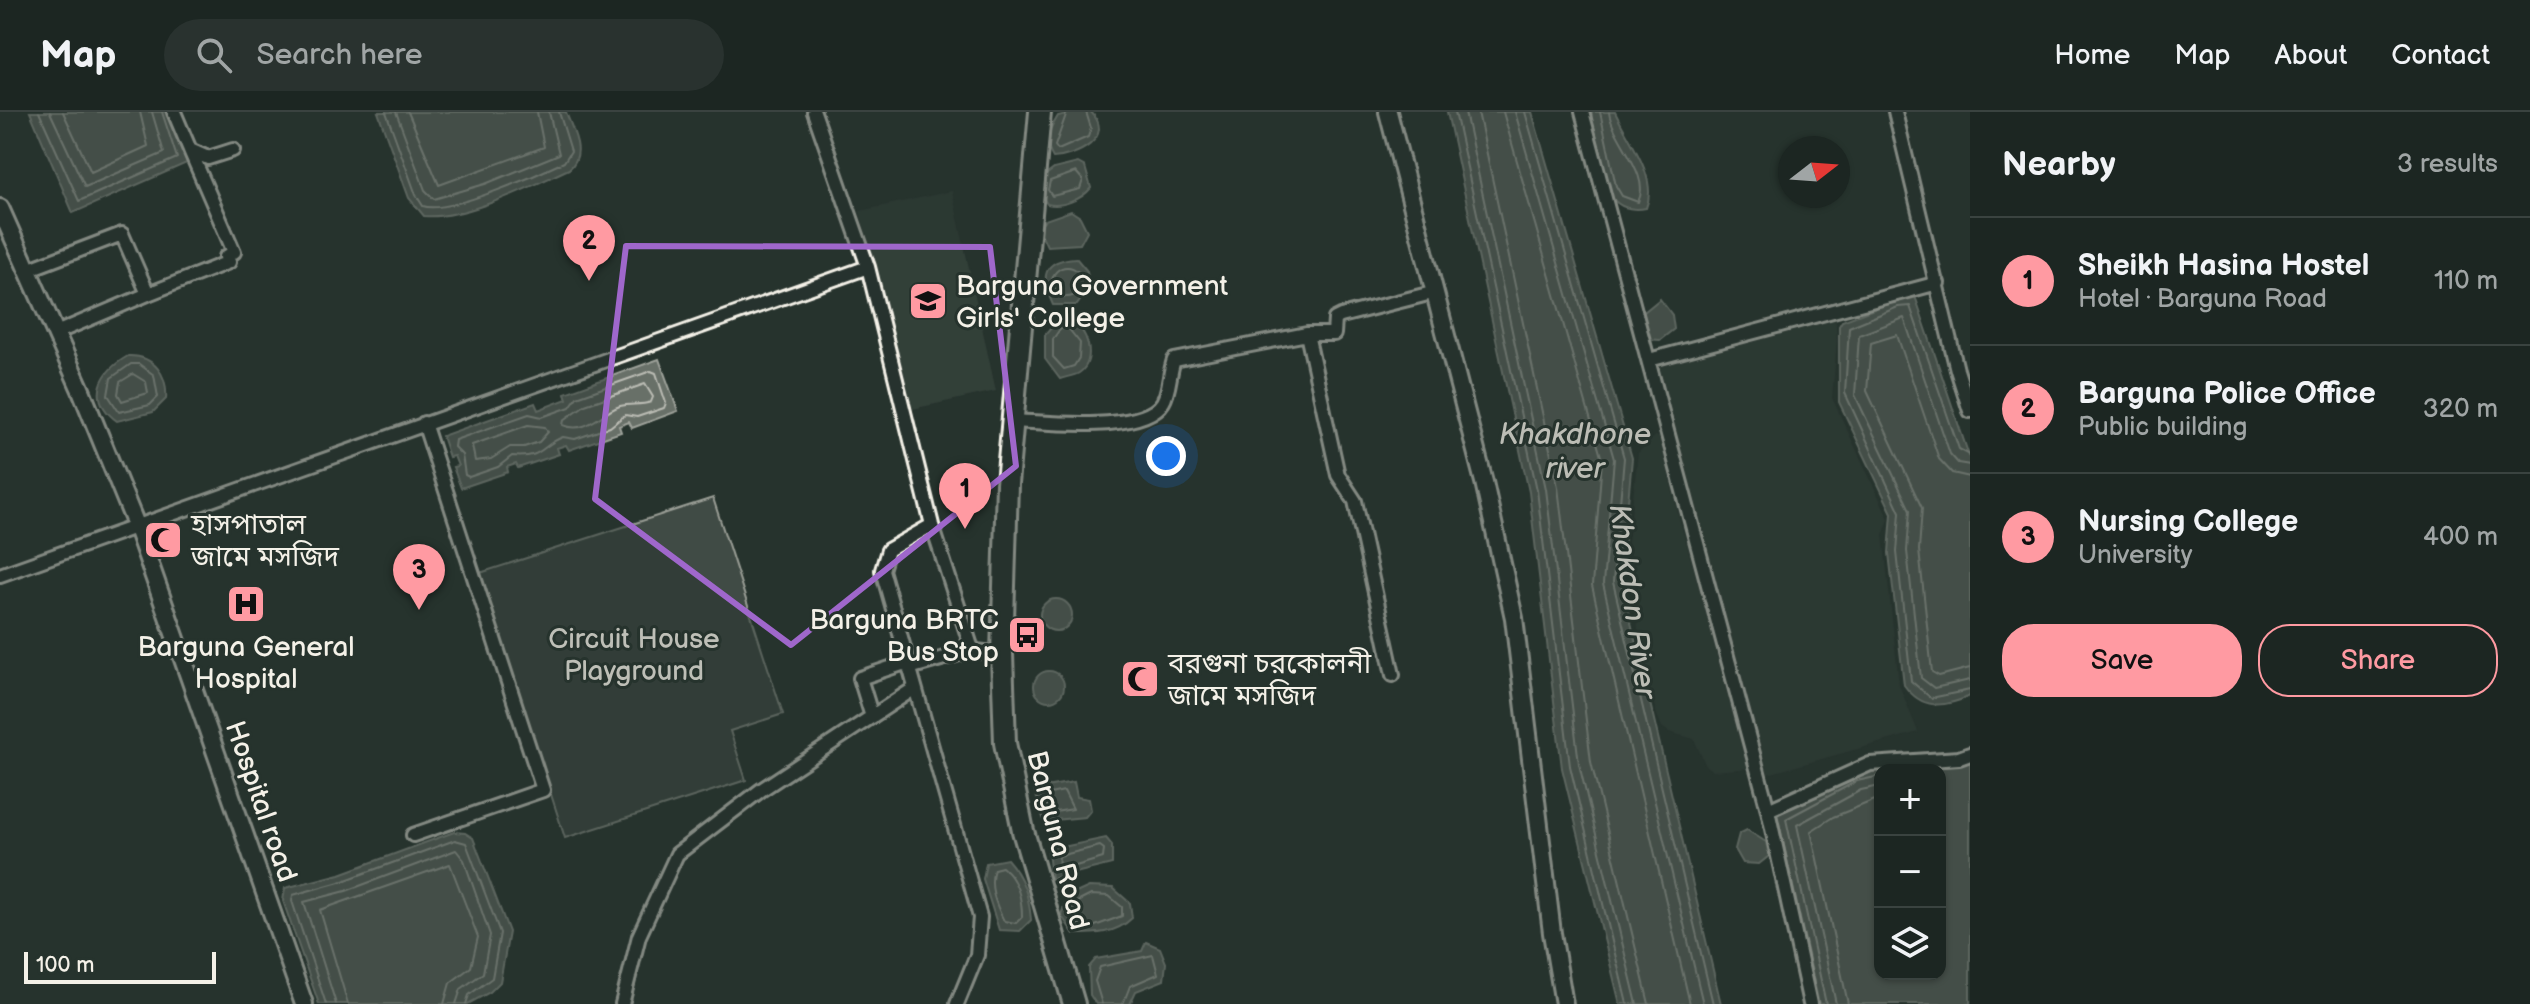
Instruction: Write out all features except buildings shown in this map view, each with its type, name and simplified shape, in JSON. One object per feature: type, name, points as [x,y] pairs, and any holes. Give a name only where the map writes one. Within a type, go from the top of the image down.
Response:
[{"type":"main road","name":"Barguna Road","points":[[1040,112],[1007,484],[1002,654],[1005,743],[1023,831],[1074,1004]]},
{"type":"street","points":[[56,333],[229,262],[226,257],[234,252],[174,112]]},
{"type":"street","points":[[814,112],[868,267],[932,525],[973,650]]},
{"type":"street","points":[[1388,112],[1484,482],[1514,618],[1552,933],[1564,1004]]},
{"type":"street","points":[[1582,112],[1716,625],[1768,810],[1810,1004]]},
{"type":"street","points":[[1895,112],[1970,411]]},
{"type":"street","points":[[190,150],[208,158],[233,150]]},
{"type":"street","name":"Hospital road","points":[[0,208],[136,525],[304,1004]]},
{"type":"street","points":[[27,270],[122,234],[148,294]]},
{"type":"street","points":[[0,575],[868,267]]},
{"type":"street","points":[[1649,360],[1938,283]]},
{"type":"street","points":[[1012,421],[1126,422],[1152,414],[1163,403],[1174,360],[1307,334],[1334,334],[1335,319],[1341,316],[1436,292]]},
{"type":"street","points":[[1307,334],[1338,475],[1355,501],[1393,675]]},
{"type":"street","points":[[413,835],[543,790],[424,423]]},
{"type":"street","points":[[932,525],[888,550],[882,570],[980,917],[977,955],[957,1004]]},
{"type":"street","points":[[872,717],[860,678],[973,650],[1002,654]]},
{"type":"street","points":[[622,1004],[639,936],[677,854],[761,790],[915,688]]},
{"type":"street","points":[[1768,810],[1870,764],[1959,758],[1970,754]]},
{"type":"highlighted area","points":[[626,246],[990,247],[1016,466],[791,645],[595,499]]},
{"type":"shaded area","name":"Barguna Government Girls' College","points":[[952,191],[996,391],[903,411],[860,211]]},
{"type":"shaded area","points":[[1835,311],[1837,340],[1832,398],[1889,519],[1883,535],[1899,685],[1918,732],[1768,774],[1728,645],[1656,360]]},
{"type":"shaded area","points":[[1655,436],[1660,437],[1680,521],[1752,768],[1713,771],[1706,766],[1694,739],[1669,732],[1662,727],[1657,715],[1642,663],[1628,543],[1638,453]]},
{"type":"green space","name":"Circuit House Playground","points":[[713,498],[783,714],[730,731],[746,780],[565,838],[480,573]]},
{"type":"water","points":[[30,112],[169,112],[189,162],[73,213]]},
{"type":"water","points":[[378,112],[566,112],[577,142],[577,156],[569,169],[498,200],[459,213],[424,216],[409,198]]},
{"type":"water","points":[[1091,112],[1099,130],[1096,138],[1082,150],[1053,158],[1048,142],[1052,127],[1058,116]]},
{"type":"water","name":"Khakdhone river","points":[[1447,112],[1532,112],[1632,458],[1621,580],[1721,1004],[1620,1004],[1562,768],[1529,492]]},
{"type":"water","points":[[1592,112],[1615,112],[1645,171],[1649,196],[1646,208],[1634,209],[1618,204],[1610,194],[1598,158]]},
{"type":"water","points":[[1078,163],[1085,167],[1091,188],[1071,202],[1047,204],[1039,191],[1043,177],[1054,169]]},
{"type":"water","points":[[1071,211],[1080,217],[1087,231],[1080,244],[1047,246],[1039,229],[1045,220]]},
{"type":"water","points":[[1076,258],[1087,271],[1089,288],[1077,305],[1053,305],[1046,286],[1047,272],[1056,262]]},
{"type":"water","points":[[1915,296],[1970,459],[1970,696],[1942,704],[1918,699],[1904,685],[1889,553],[1892,513],[1839,402],[1839,326],[1842,321]]},
{"type":"water","points":[[1660,299],[1672,315],[1674,329],[1660,340],[1645,339],[1644,312]]},
{"type":"water","points":[[1069,319],[1085,336],[1088,360],[1079,373],[1060,379],[1045,359],[1045,335],[1057,321]]},
{"type":"water","points":[[128,356],[145,359],[158,368],[165,382],[166,399],[153,412],[117,421],[102,403],[101,386],[111,369]]},
{"type":"water","points":[[659,359],[678,411],[632,428],[629,422],[619,426],[621,432],[569,450],[566,445],[557,448],[559,454],[518,468],[516,464],[507,467],[508,472],[461,488],[453,467],[458,466],[454,456],[449,457],[442,436],[535,403],[538,410],[567,399],[565,393]]},
{"type":"water","points":[[1056,599],[1067,604],[1072,615],[1067,626],[1056,631],[1045,626],[1040,615],[1045,604]]},
{"type":"water","points":[[1049,671],[1060,675],[1064,686],[1060,697],[1049,701],[1038,697],[1034,686],[1038,675]]},
{"type":"water","points":[[1970,760],[1970,1004],[1819,1004],[1777,814],[1874,768],[1874,980],[1946,980],[1946,765]]},
{"type":"water","points":[[1074,782],[1077,797],[1089,799],[1091,810],[1085,817],[1044,821],[1034,789]]},
{"type":"water","points":[[1747,830],[1766,842],[1769,856],[1759,864],[1743,863],[1735,849],[1739,834]]},
{"type":"water","points":[[454,832],[473,838],[509,932],[500,982],[490,992],[468,1004],[319,1004],[283,901],[285,888],[340,874]]},
{"type":"water","points":[[1106,838],[1112,845],[1112,864],[1051,879],[1048,850]]},
{"type":"water","points":[[1007,859],[1021,880],[1029,902],[1031,920],[1020,931],[999,930],[983,879],[986,863]]},
{"type":"water","points":[[1089,887],[1113,888],[1130,903],[1132,918],[1112,930],[1074,934],[1061,915],[1067,897]]},
{"type":"water","points":[[1146,942],[1160,948],[1166,963],[1164,980],[1136,991],[1130,1004],[1096,1004],[1090,995],[1089,967],[1096,959],[1142,951]]},
{"type":"place","name":"Barguna Police Office","points":[[589,281]]},
{"type":"place","name":"Barguna Government Girls' College","points":[[928,301]]},
{"type":"place","name":"Sheikh Hasina Hostel","points":[[965,529]]},
{"type":"place","name":"হাসপাতাল জামে মসজিদ","points":[[163,540]]},
{"type":"place","name":"Barguna General Hospital","points":[[246,604]]},
{"type":"place","name":"Nursing College","points":[[419,610]]},
{"type":"place","name":"Barguna BRTC Bus Stop","points":[[1027,635]]},
{"type":"place","name":"বরগুনা চরকোলনী জামে মসজিদ","points":[[1140,679]]},
{"type":"water label","name":"Khakdon River","points":[[1633,601]]}]
